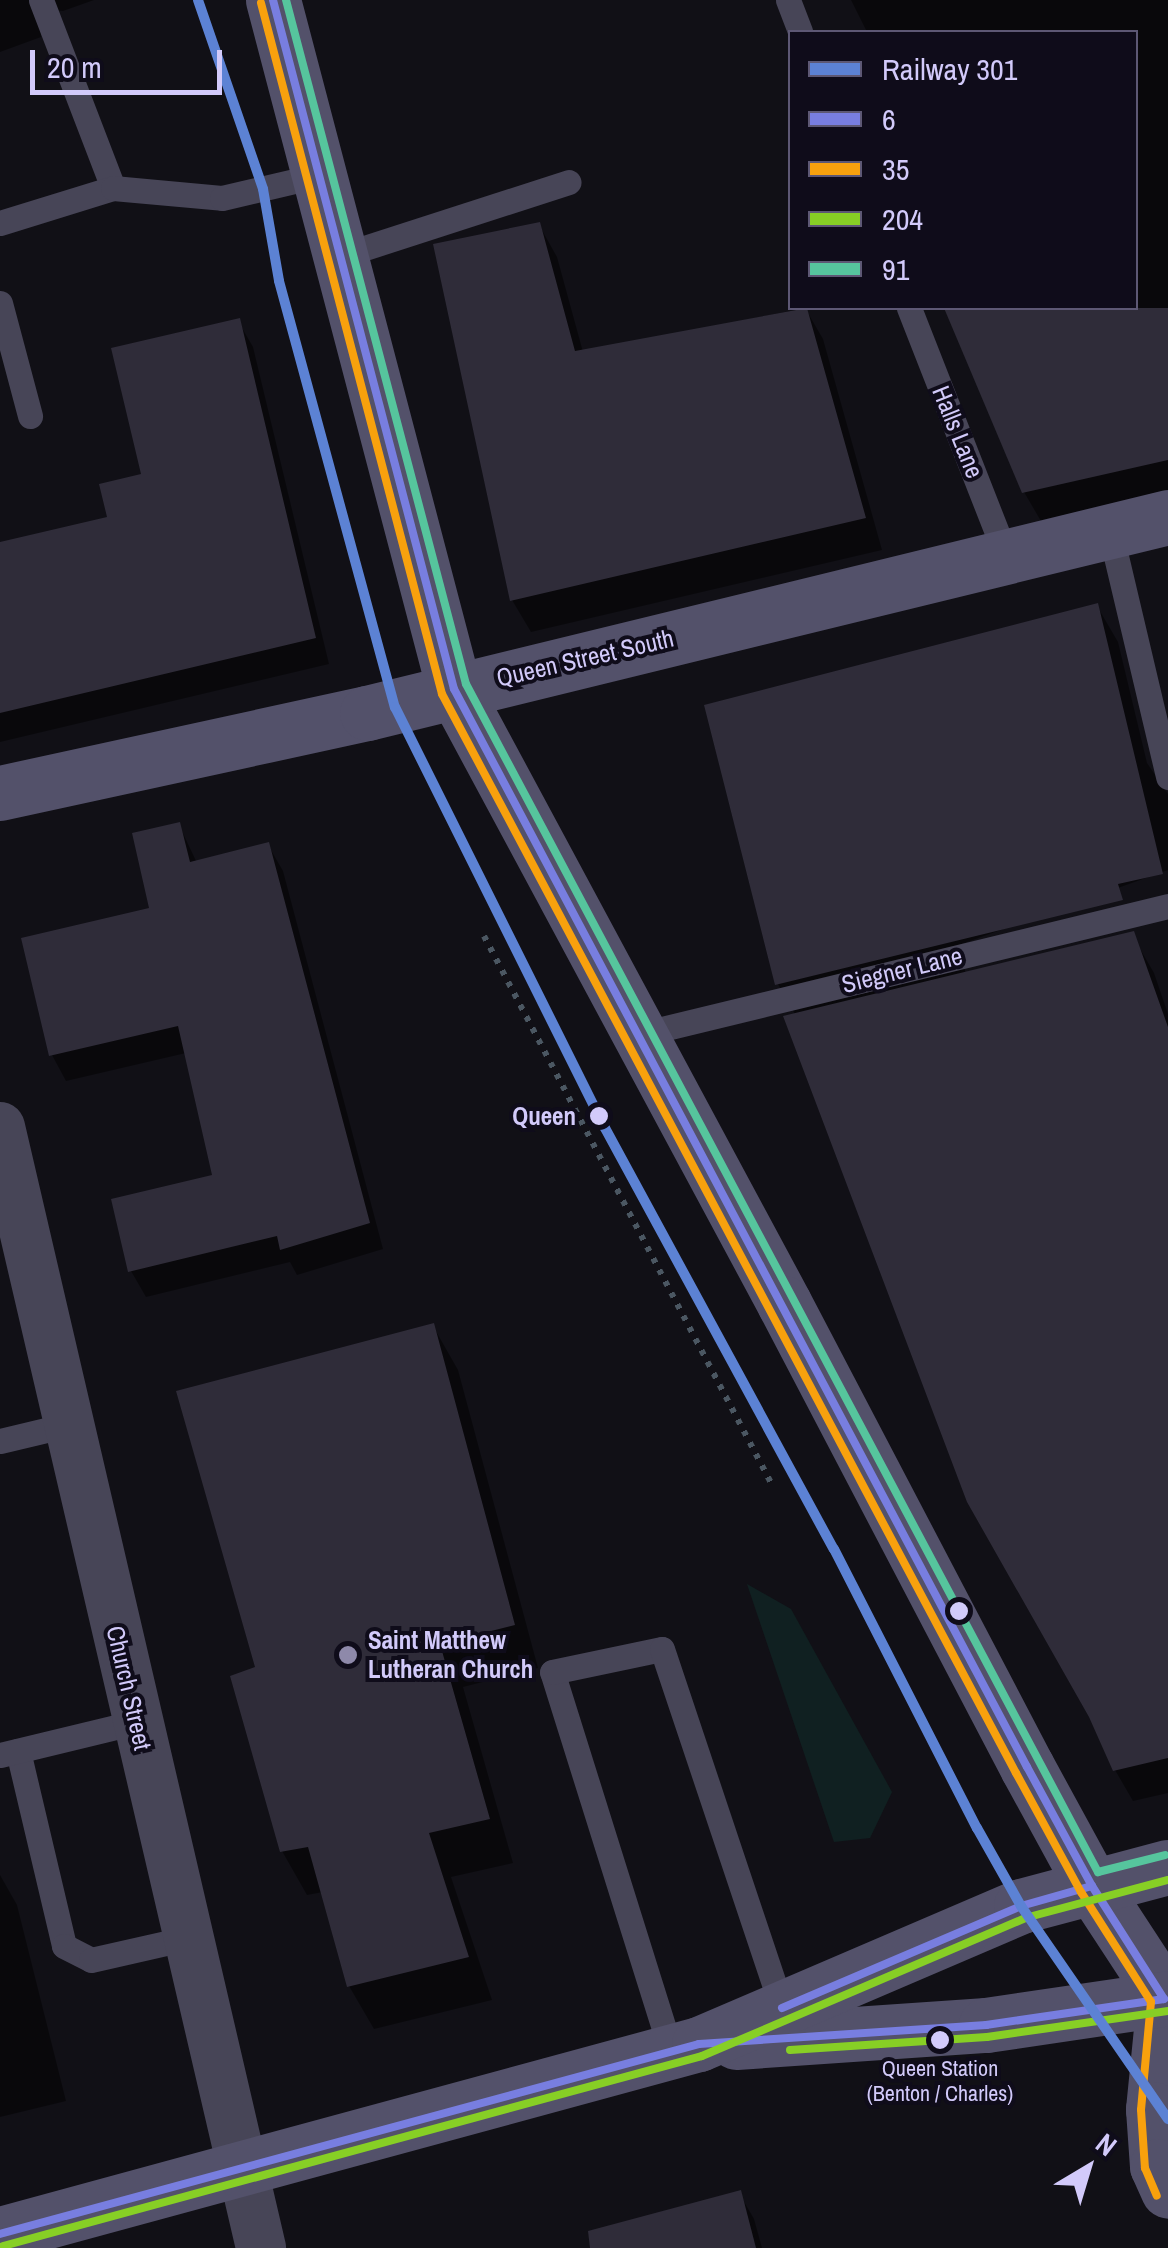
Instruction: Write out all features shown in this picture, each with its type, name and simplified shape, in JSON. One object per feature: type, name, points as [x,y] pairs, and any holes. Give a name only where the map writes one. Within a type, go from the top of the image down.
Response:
[{"type":"main road","points":[[274,0],[316,176],[343,254],[454,689],[1092,1886],[1167,2000],[1152,2109],[1157,2166],[1168,2191]]},
{"type":"main road","name":"Queen Street South","points":[[0,794],[367,714],[454,689],[1168,516]]},
{"type":"main road","points":[[0,2234],[685,2048],[1021,1906],[1168,1867]]},
{"type":"main road","points":[[685,2048],[986,2026],[1167,2000]]},
{"type":"street","name":"Church Street","points":[[0,1127],[261,2248]]},
{"type":"lane","points":[[41,0],[113,188]]},
{"type":"lane","points":[[788,0],[799,30]]},
{"type":"lane","points":[[0,223],[113,188],[222,198],[316,176]]},
{"type":"lane","points":[[343,254],[569,182]]},
{"type":"lane","points":[[0,303],[30,416]]},
{"type":"lane","name":"Halls Lane","points":[[910,310],[1007,558]]},
{"type":"lane","points":[[1110,531],[1168,777]]},
{"type":"lane","name":"Siegner Lane","points":[[636,1034],[1168,906]]},
{"type":"lane","points":[[0,1441],[67,1425]]},
{"type":"lane","points":[[685,2048],[552,1672],[662,1650],[782,2008]]},
{"type":"lane","points":[[136,1722],[9,1753],[64,1946],[91,1960],[188,1938]]},
{"type":"path","points":[[484,936],[771,1483]]},
{"type":"shaded area","points":[[747,1584],[791,1609],[892,1792],[870,1838],[834,1842]]},
{"type":"building","points":[[540,222],[575,351],[808,310],[866,518],[510,601],[433,244]]},
{"type":"building","points":[[1168,308],[1168,460],[1022,493],[945,310]]},
{"type":"building","points":[[240,318],[316,638],[0,713],[0,542],[107,517],[99,484],[141,474],[111,348]]},
{"type":"building","points":[[1098,603],[1163,874],[1118,884],[1123,900],[775,985],[704,705]]},
{"type":"building","points":[[180,822],[190,862],[269,842],[370,1223],[280,1250],[277,1236],[128,1272],[111,1199],[212,1175],[178,1026],[49,1056],[21,938],[149,908],[132,833]]},
{"type":"building","points":[[1134,931],[1168,1027],[1168,1758],[1113,1771],[1089,1717],[967,1502],[783,1016]]},
{"type":"building","name":"Saint Matthew Lutheran Church","points":[[434,1323],[515,1625],[440,1644],[490,1819],[429,1833],[469,1957],[347,1987],[308,1847],[280,1852],[230,1676],[255,1667],[176,1391]]},
{"type":"building","points":[[741,2190],[756,2248],[590,2248],[588,2231]]},
{"type":"rail line","name":"301","points":[[198,0],[263,189],[279,281],[395,707],[605,1128],[834,1549],[977,1828],[1021,1906],[1168,2119]]},
{"type":"transit line","name":"6","points":[[0,2234],[699,2044],[986,2025],[1164,1999],[1092,1886],[1027,1767],[454,689],[273,0]]},
{"type":"transit line","name":"91","points":[[286,0],[466,684],[1098,1872],[1165,1855]]},
{"type":"transit line","name":"35","points":[[261,3],[442,694],[1016,1773],[1081,1892],[1151,2002],[1141,2110],[1145,2168],[1157,2196]]},
{"type":"transit line","name":"204","points":[[3,2246],[702,2056],[1025,1918],[1168,1880]]},
{"type":"transit line","name":"6","points":[[782,2008],[1021,1906],[1092,1886]]},
{"type":"transit line","name":"204","points":[[790,2050],[987,2037],[1168,2011]]},
{"type":"place","name":"Queen","points":[[599,1116]]},
{"type":"place","name":"Saint Matthew Lutheran Church","points":[[348,1655]]},
{"type":"place","name":"Queen Station (Benton / Charles)","points":[[940,2040]]}]
